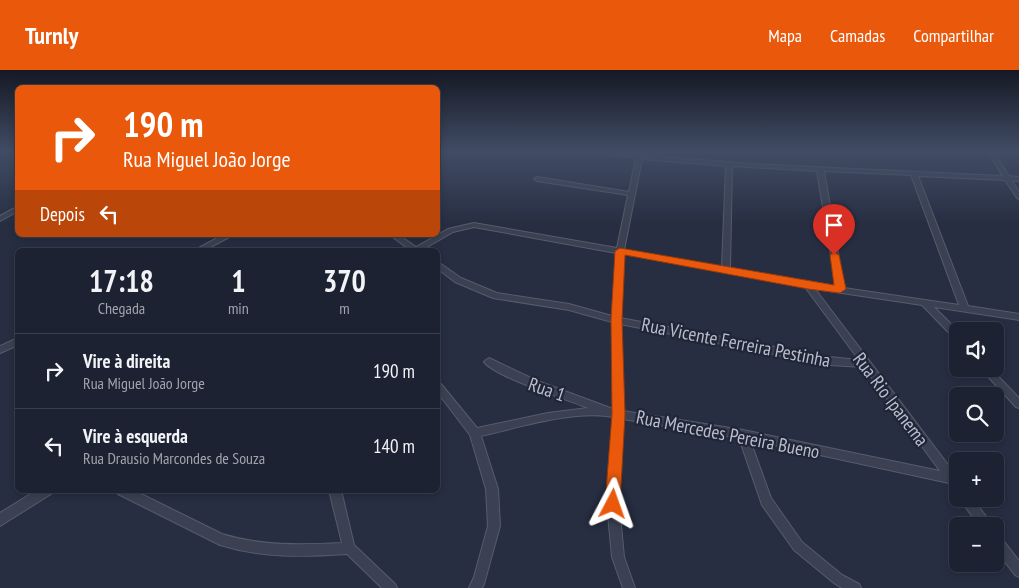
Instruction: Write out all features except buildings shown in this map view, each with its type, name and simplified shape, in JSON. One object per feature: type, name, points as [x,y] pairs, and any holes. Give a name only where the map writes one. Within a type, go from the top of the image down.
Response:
[{"type":"street","points":[[629,588],[618,557],[613,504],[613,412],[620,251],[636,175]]},
{"type":"street","points":[[726,270],[729,175]]},
{"type":"street","points":[[821,175],[840,289]]},
{"type":"street","points":[[914,175],[964,308]]},
{"type":"street","points":[[942,175],[1019,179]]},
{"type":"street","points":[[1006,175],[1019,197]]},
{"type":"street","points":[[537,179],[632,194]]},
{"type":"street","points":[[0,220],[15,210]]},
{"type":"street","points":[[440,235],[462,225],[474,225],[808,285],[1019,316]]},
{"type":"street","points":[[203,248],[225,237]]},
{"type":"street","points":[[397,237],[413,248]]},
{"type":"street","points":[[419,248],[437,237]]},
{"type":"street","name":"Rua Vicente Ferreira Pestinha","points":[[440,267],[458,280],[496,296],[569,307],[616,320],[828,361],[865,364]]},
{"type":"street","name":"Rua Rio Ipanema","points":[[808,285],[949,475]]},
{"type":"street","points":[[926,303],[949,327]]},
{"type":"street","points":[[0,350],[15,342]]},
{"type":"street","name":"Rua 1","points":[[489,362],[512,376],[531,384],[613,412]]},
{"type":"street","points":[[994,377],[1019,404]]},
{"type":"street","points":[[440,389],[475,433],[492,489],[494,526],[480,580],[475,588]]},
{"type":"street","name":"Rua Mercedes Pereira Bueno","points":[[475,433],[571,414],[613,412],[743,434],[949,482]]},
{"type":"street","points":[[743,434],[766,501],[798,546],[838,579],[855,588]]},
{"type":"street","points":[[0,520],[42,493]]},
{"type":"street","points":[[128,493],[220,539],[237,545],[287,552],[349,548]]},
{"type":"street","points":[[336,493],[349,548],[391,588]]},
{"type":"street","points":[[1004,551],[1019,572]]},
{"type":"route","points":[[613,504],[618,414],[616,320],[620,251],[808,285],[840,289],[834,255]]}]
